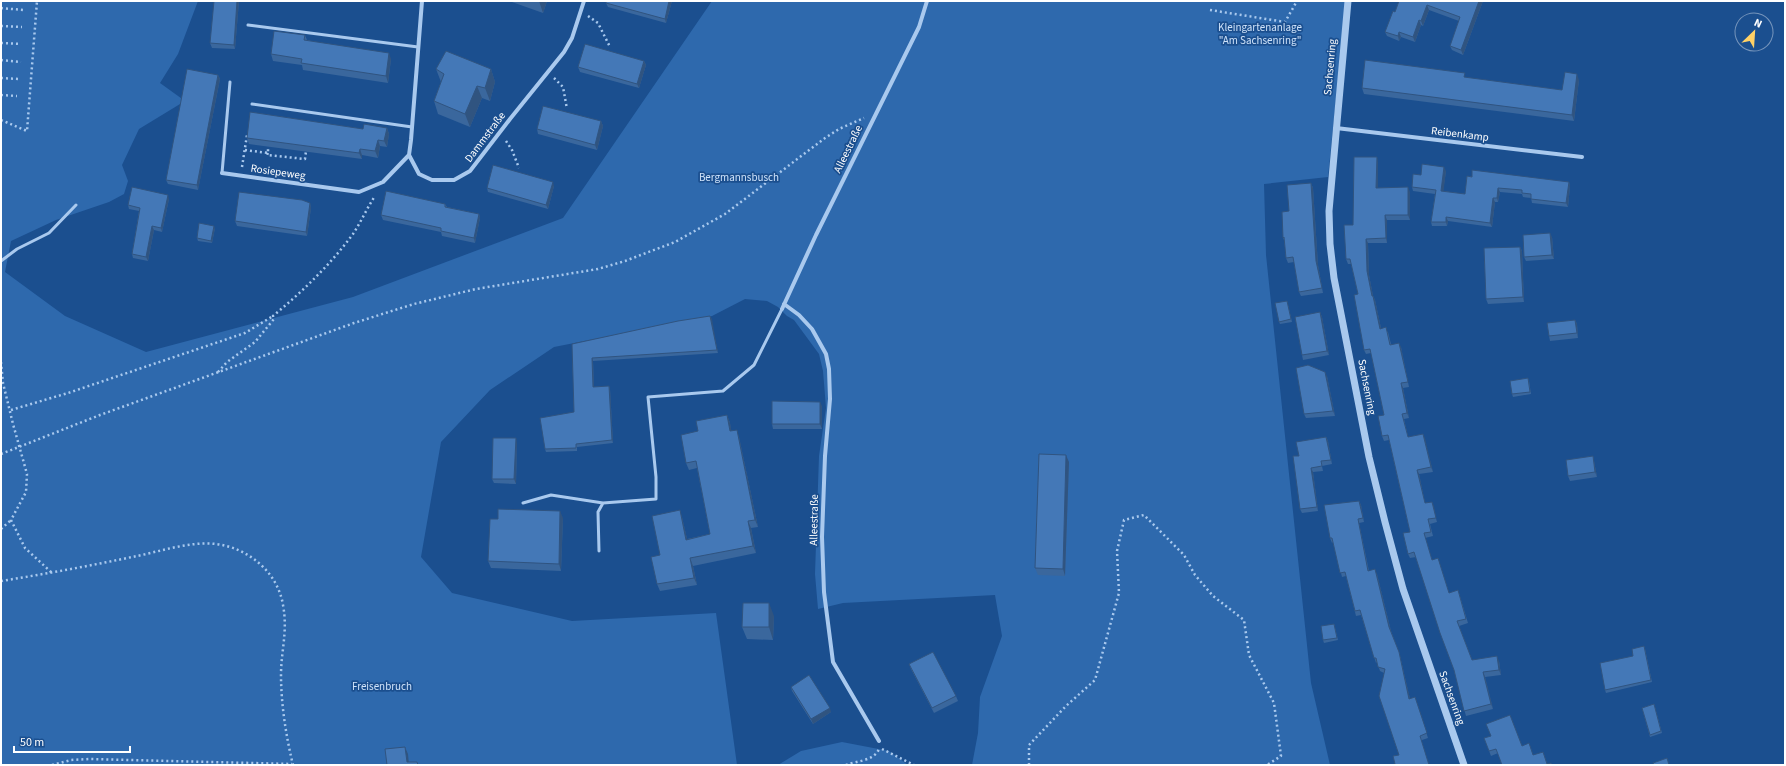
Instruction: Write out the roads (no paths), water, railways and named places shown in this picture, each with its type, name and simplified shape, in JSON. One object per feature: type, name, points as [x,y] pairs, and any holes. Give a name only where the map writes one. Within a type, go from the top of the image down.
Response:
[{"type":"street","points":[[409,155],[422,1]]},
{"type":"street","name":"Dammstraße","points":[[409,155],[419,174],[432,180],[454,180],[470,171],[564,52],[572,38],[584,1]]},
{"type":"street","name":"Alleestraße","points":[[782,309],[816,234],[919,27],[927,1]]},
{"type":"street","name":"Sachsenring","points":[[1348,1],[1329,211],[1330,244],[1334,278],[1369,457],[1403,589],[1464,765]]},
{"type":"street","name":"Reibenkamp","points":[[1336,128],[1582,157]]},
{"type":"street","name":"Rosiepeweg","points":[[222,173],[359,192],[383,182],[409,155]]},
{"type":"street","name":"Alleestraße","points":[[784,304],[799,315],[812,328],[826,354],[829,369],[830,400],[825,456],[822,537],[824,592],[833,662],[879,741]]},
{"type":"lane","points":[[248,25],[418,48]]},
{"type":"lane","name":"Rosiepeweg","points":[[222,173],[230,82]]},
{"type":"lane","points":[[252,104],[412,127]]},
{"type":"lane","points":[[1,261],[17,249],[49,233],[76,205]]},
{"type":"lane","points":[[523,502],[551,495],[603,503],[656,499],[656,477],[648,397],[723,390],[754,365],[782,309]]},
{"type":"lane","points":[[599,551],[598,512],[603,503]]},
{"type":"park label","name":"Kleingartenanlage \"Am Sachsenring\"","points":[[1260,33]]},
{"type":"park label","name":"Bergmannsbusch","points":[[739,177]]},
{"type":"park label","name":"Freisenbruch","points":[[382,686]]}]
